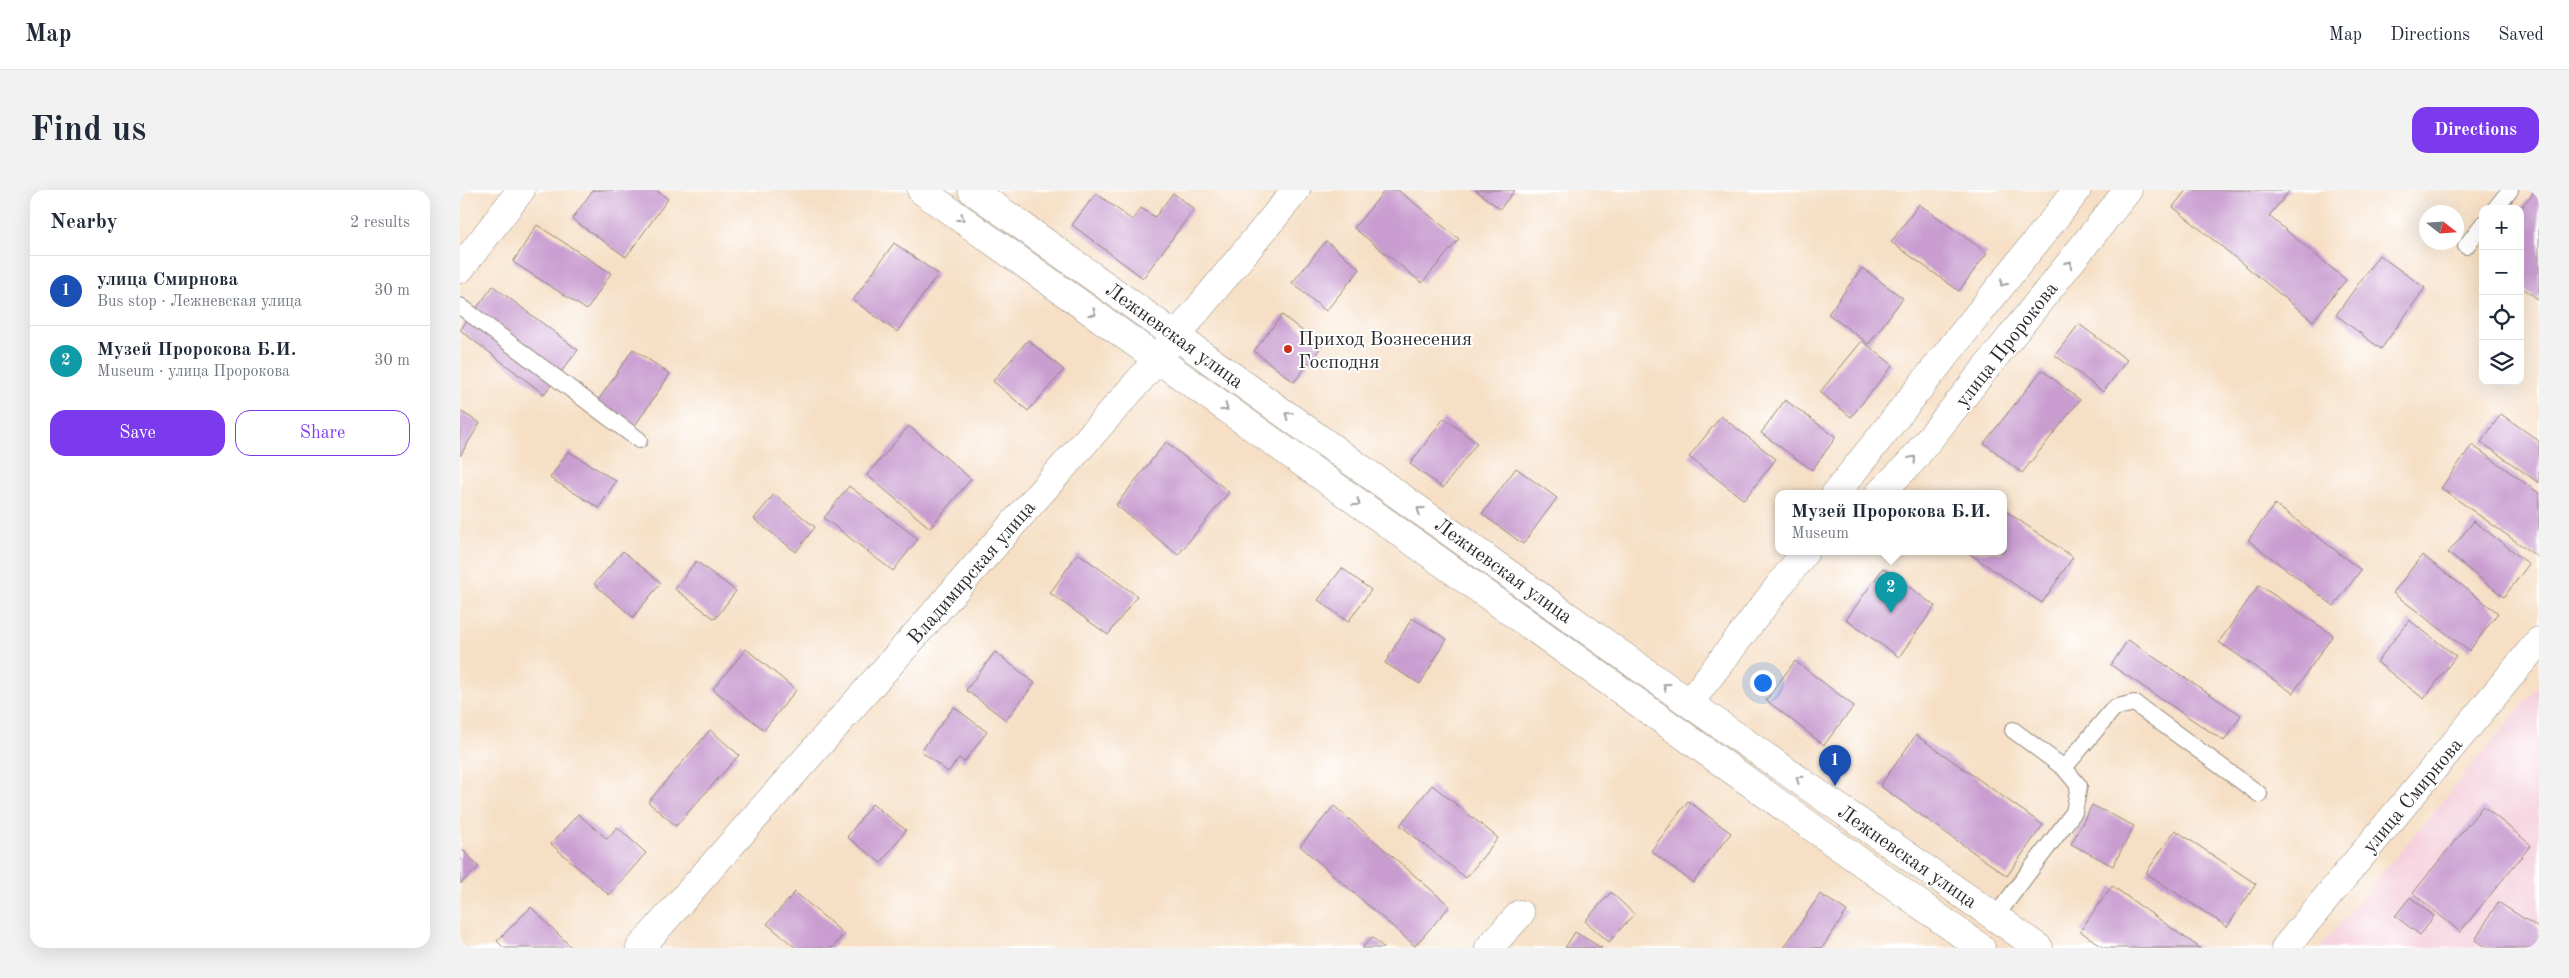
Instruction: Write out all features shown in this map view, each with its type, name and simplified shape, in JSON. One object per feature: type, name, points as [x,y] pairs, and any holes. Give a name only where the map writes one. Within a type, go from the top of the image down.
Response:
[{"type":"main road","points":[[460,269],[522,190]]},
{"type":"main road","name":"Лежневская улица","points":[[922,190],[1982,948]]},
{"type":"main road","name":"Лежневская улица","points":[[972,190],[1689,703],[2039,948]]},
{"type":"main road","name":"Владимирская улица","points":[[640,948],[1157,359],[1296,190]]},
{"type":"main road","name":"улица Пророкова","points":[[1838,490],[2077,190]]},
{"type":"main road","name":"улица Пророкова","points":[[1883,490],[1911,462],[2128,190]]},
{"type":"main road","points":[[1689,703],[1803,555]]},
{"type":"main road","name":"улица Смирнова","points":[[2285,948],[2539,641]]},
{"type":"main road","points":[[1489,948],[1520,914]]},
{"type":"lane","points":[[2498,205],[2510,190]]},
{"type":"lane","points":[[2466,246],[2479,229]]},
{"type":"lane","points":[[460,306],[639,440]]},
{"type":"lane","points":[[2064,768],[2114,708],[2134,703],[2258,794]]},
{"type":"lane","points":[[1995,917],[2074,812],[2079,786],[2064,768],[2013,730]]},
{"type":"shaded area","points":[[2539,685],[2539,948],[2320,948],[2531,695]]},
{"type":"building","points":[[593,190],[656,190],[668,199],[626,257],[572,219]]},
{"type":"building","points":[[1385,190],[1398,190],[1459,239],[1422,283],[1354,228]]},
{"type":"building","points":[[1475,190],[1515,190],[1500,209]]},
{"type":"building","points":[[2186,190],[2290,190],[2269,216],[2346,280],[2313,321],[2173,207]]},
{"type":"building","points":[[2535,190],[2539,193],[2539,300],[2524,289],[2523,205]]},
{"type":"building","points":[[1096,193],[1132,220],[1141,208],[1155,217],[1173,193],[1194,209],[1143,278],[1072,225]]},
{"type":"building","points":[[1919,204],[1987,253],[1959,291],[1891,242]]},
{"type":"building","points":[[537,225],[611,273],[587,310],[513,262]]},
{"type":"building","points":[[1326,241],[1360,269],[1326,311],[1292,283]]},
{"type":"building","points":[[894,243],[938,274],[897,332],[853,300]]},
{"type":"building","points":[[2379,255],[2425,288],[2381,349],[2336,315]]},
{"type":"building","points":[[1862,268],[1903,298],[1869,344],[1828,314]]},
{"type":"building","points":[[493,286],[578,350],[544,394],[460,330]]},
{"type":"building","name":"Приход Вознесения Господня","points":[[1282,315],[1322,346],[1294,382],[1254,351]]},
{"type":"building","points":[[2079,324],[2127,360],[2103,392],[2055,355]]},
{"type":"building","points":[[1028,340],[1064,370],[1028,411],[993,381]]},
{"type":"building","points":[[1862,341],[1893,365],[1851,417],[1820,392]]},
{"type":"building","points":[[633,349],[670,374],[630,433],[593,408]]},
{"type":"building","points":[[2042,370],[2080,400],[2022,473],[1984,443]]},
{"type":"building","points":[[1785,400],[1836,437],[1812,470],[1761,433]]},
{"type":"building","points":[[460,411],[480,423],[460,456]]},
{"type":"building","points":[[2501,414],[2539,441],[2539,483],[2481,442]]},
{"type":"building","points":[[1721,416],[1776,459],[1744,500],[1689,457]]},
{"type":"building","points":[[1444,418],[1477,443],[1443,488],[1410,464]]},
{"type":"building","points":[[909,426],[971,479],[930,528],[867,475]]},
{"type":"building","points":[[1166,442],[1229,492],[1178,555],[1116,505]]},
{"type":"building","points":[[2472,445],[2539,493],[2539,558],[2441,488]]},
{"type":"building","points":[[568,451],[616,481],[599,508],[550,478]]},
{"type":"building","points":[[1516,468],[1557,498],[1523,544],[1482,514]]},
{"type":"building","points":[[849,486],[918,539],[893,571],[824,518]]},
{"type":"building","points":[[774,494],[815,527],[796,552],[754,519]]},
{"type":"building","points":[[2275,504],[2361,570],[2334,606],[2248,540]]},
{"type":"building","points":[[2007,512],[2073,557],[2042,603],[1971,555],[2007,555]]},
{"type":"building","points":[[2474,521],[2529,564],[2504,597],[2448,553]]},
{"type":"building","points":[[623,551],[661,583],[633,617],[594,584]]},
{"type":"building","points":[[1078,553],[1137,596],[1108,635],[1050,593]]},
{"type":"building","points":[[2422,555],[2498,613],[2469,651],[2393,593]]},
{"type":"building","points":[[696,561],[736,591],[715,619],[675,589]]},
{"type":"building","points":[[1342,568],[1371,590],[1348,622],[1318,600]]},
{"type":"building","points":[[1883,568],[1935,606],[1899,657],[1846,620]]},
{"type":"building","points":[[2259,585],[2333,635],[2293,693],[2219,642]]},
{"type":"building","points":[[1412,618],[1447,639],[1420,684],[1385,663]]},
{"type":"building","points":[[2409,620],[2456,656],[2424,699],[2377,662]]},
{"type":"building","points":[[2128,640],[2241,715],[2224,741],[2111,665]]},
{"type":"building","points":[[746,649],[796,690],[764,730],[713,689]]},
{"type":"building","points":[[995,652],[1035,683],[1006,720],[966,690]]},
{"type":"building","points":[[1795,661],[1854,706],[1824,745],[1766,700]]},
{"type":"building","points":[[954,707],[987,732],[964,762],[959,758],[948,772],[921,751]]},
{"type":"building","points":[[710,730],[739,755],[676,826],[648,802]]},
{"type":"building","points":[[1916,735],[2043,825],[2007,876],[1880,786]]},
{"type":"building","points":[[1432,785],[1498,838],[1466,878],[1400,825]]},
{"type":"building","points":[[1688,801],[1731,833],[1693,883],[1651,851]]},
{"type":"building","points":[[872,804],[906,830],[881,863],[847,837]]},
{"type":"building","points":[[2092,805],[2134,826],[2113,866],[2071,844]]},
{"type":"building","points":[[1334,806],[1450,906],[1415,946],[1300,846]]},
{"type":"building","points":[[2483,806],[2531,845],[2460,932],[2413,893]]},
{"type":"building","points":[[578,814],[607,839],[617,827],[646,853],[609,895],[551,844]]},
{"type":"building","points":[[2175,830],[2256,884],[2227,927],[2146,873]]},
{"type":"building","points":[[460,847],[479,867],[460,884]]},
{"type":"building","points":[[2112,886],[2200,948],[2104,948],[2080,931]]},
{"type":"building","points":[[795,892],[844,934],[832,948],[796,948],[767,924]]},
{"type":"building","points":[[1611,892],[1634,914],[1609,942],[1585,921]]},
{"type":"building","points":[[1820,894],[1847,911],[1822,948],[1784,948]]},
{"type":"building","points":[[2410,897],[2434,916],[2420,935],[2395,916]]},
{"type":"building","points":[[2498,902],[2539,928],[2539,948],[2487,948],[2475,940]]},
{"type":"building","points":[[531,907],[572,948],[504,948],[497,941]]},
{"type":"building","points":[[1575,932],[1602,948],[1565,948]]},
{"type":"building","points":[[1372,937],[1384,948],[1362,948]]},
{"type":"place","name":"Приход Вознесения Господня","points":[[1288,349]]},
{"type":"place","name":"Музей Пророкова Б.И.","points":[[1891,613]]},
{"type":"place","name":"улица Смирнова","points":[[1835,786]]}]
